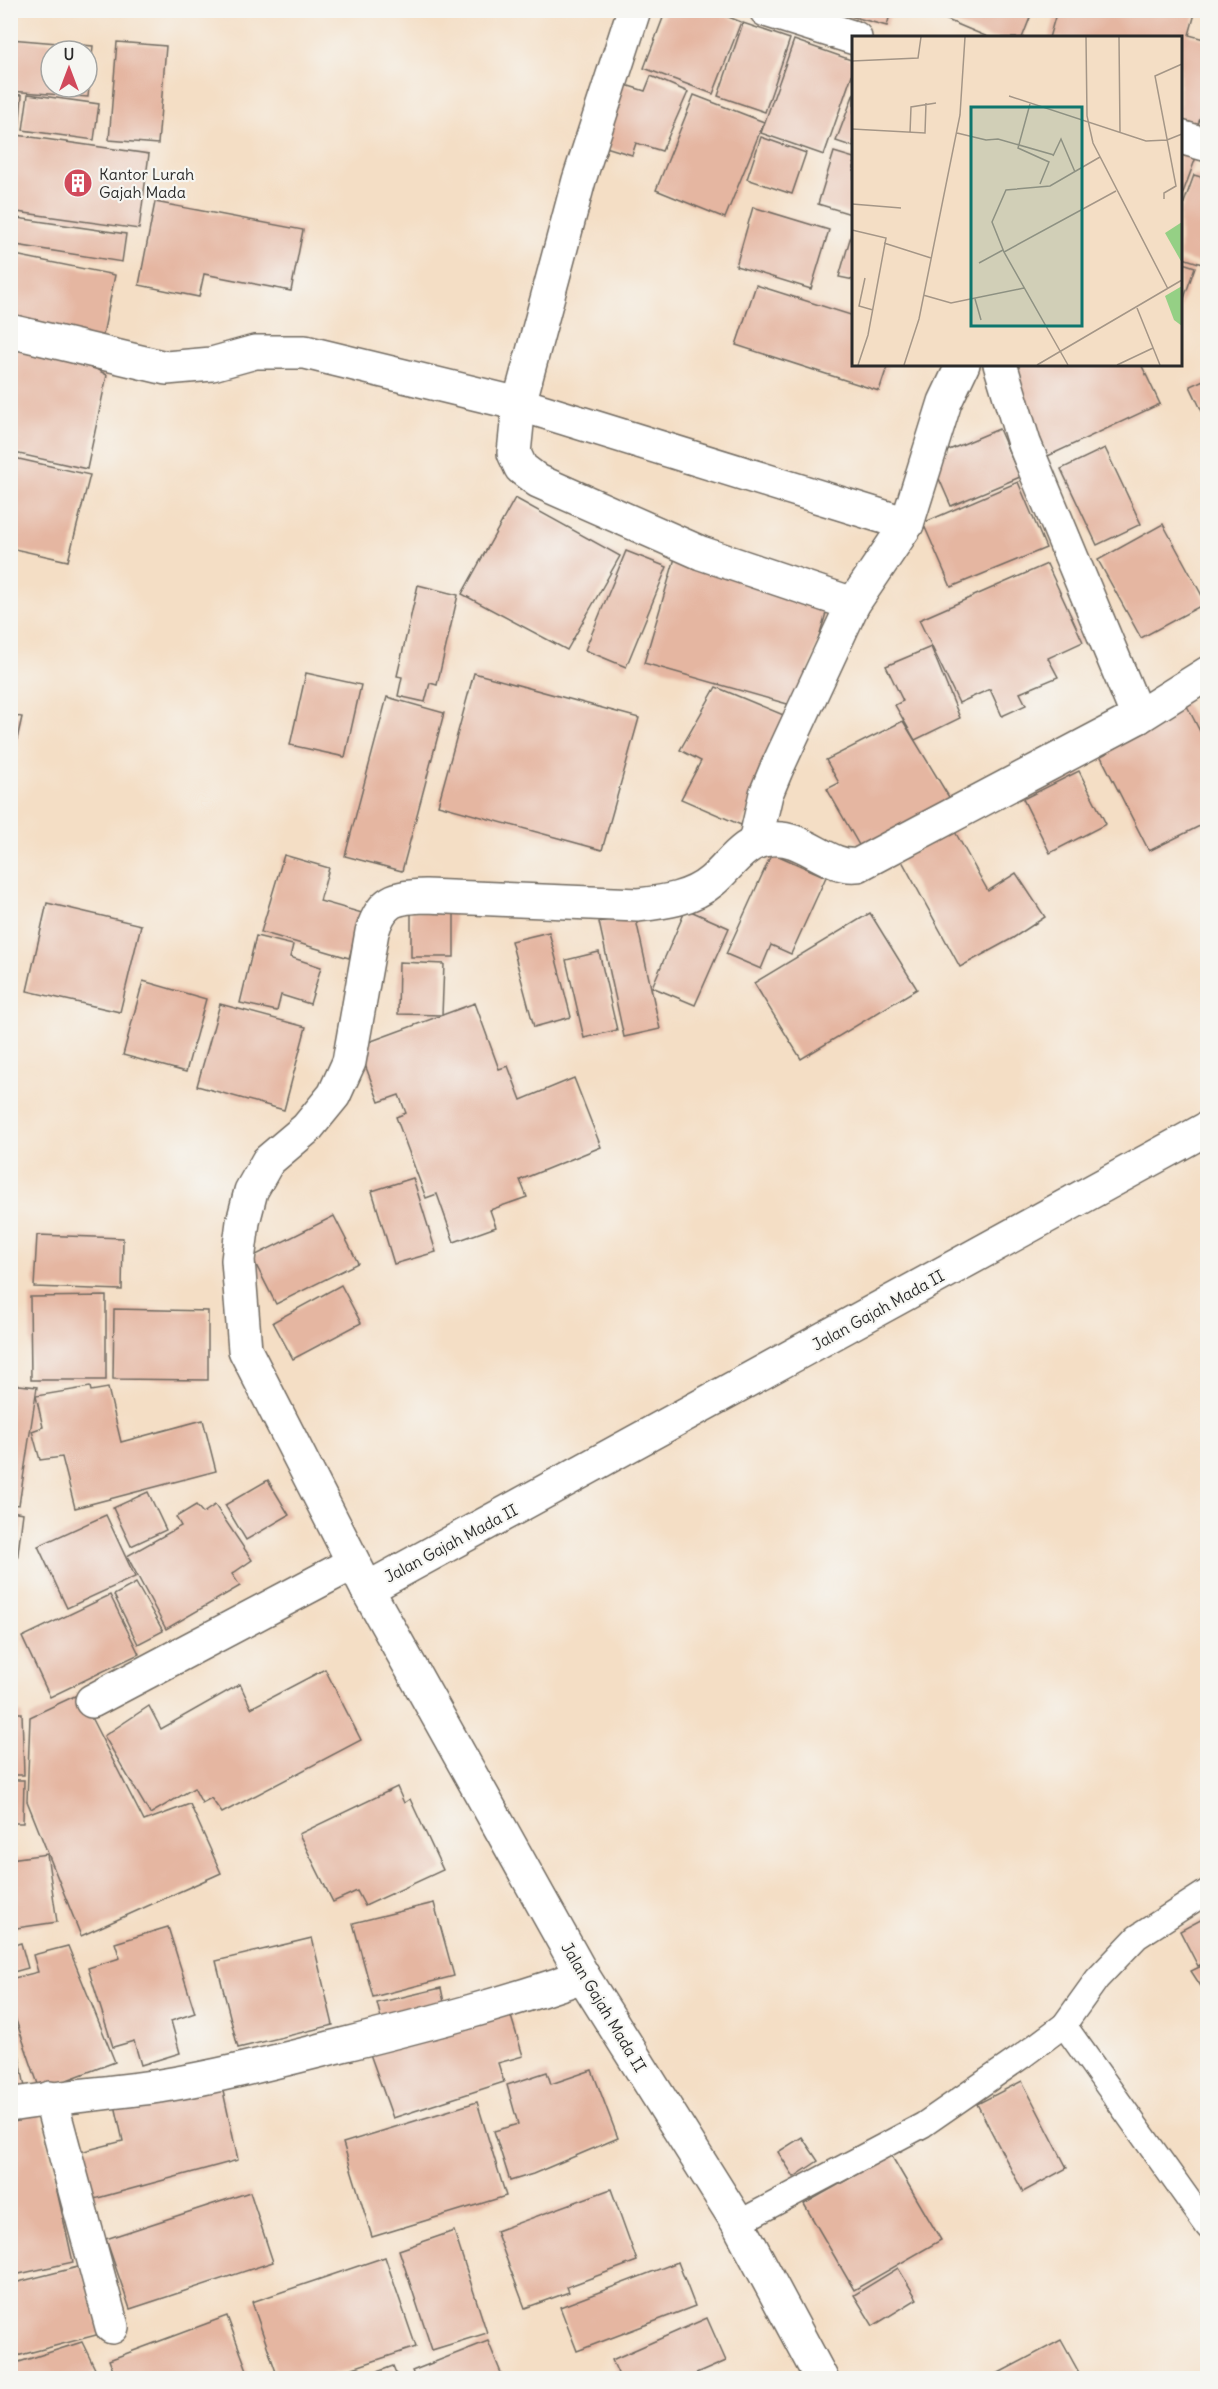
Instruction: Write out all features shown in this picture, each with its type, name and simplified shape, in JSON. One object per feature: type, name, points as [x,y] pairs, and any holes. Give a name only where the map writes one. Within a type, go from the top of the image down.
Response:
[{"type":"street","points":[[634,10],[579,180],[519,404],[514,453],[521,468],[538,481],[701,553],[853,604]]},
{"type":"street","points":[[766,10],[852,37]]},
{"type":"street","points":[[1182,137],[1208,145]]},
{"type":"street","points":[[10,331],[166,368],[212,364],[255,352],[304,352],[519,404],[907,525]]},
{"type":"street","points":[[755,842],[766,794],[853,604],[907,525],[945,402],[962,366]]},
{"type":"street","points":[[1001,366],[1024,443],[1138,717]]},
{"type":"street","points":[[92,1701],[360,1576],[245,1350],[238,1260],[243,1222],[251,1191],[268,1161],[307,1128],[334,1095],[349,1062],[372,932],[377,917],[384,907],[393,900],[407,897],[638,905],[666,902],[688,896],[711,882],[740,852],[755,842],[771,838],[794,840],[842,864],[858,865],[1138,717],[1208,673]]},
{"type":"street","name":"Jalan Gajah Mada II","points":[[821,2379],[738,2223],[583,1976],[360,1576],[1208,1128]]},
{"type":"street","points":[[10,2105],[50,2098],[160,2086],[261,2065],[412,2027],[541,1991],[583,1976]]},
{"type":"street","points":[[50,2098],[112,2327]]},
{"type":"lane","points":[[738,2223],[923,2125],[1064,2025],[1097,1979],[1137,1937],[1208,1891]]},
{"type":"lane","points":[[1064,2025],[1208,2227]]},
{"type":"building","points":[[666,10],[711,10],[741,22],[713,94],[644,68]]},
{"type":"building","points":[[828,10],[891,10],[887,26]]},
{"type":"building","points":[[949,10],[1033,10],[1023,36],[985,36],[945,19]]},
{"type":"building","points":[[1057,10],[1196,10],[1189,35],[1208,40],[1208,92],[1198,125],[1182,121],[1182,36],[1050,36]]},
{"type":"building","points":[[743,23],[790,39],[765,112],[718,96]]},
{"type":"building","points":[[10,39],[39,41],[39,93],[10,91]]},
{"type":"building","points":[[794,40],[852,60],[852,75],[824,155],[761,133]]},
{"type":"building","points":[[117,42],[166,46],[158,144],[109,140]]},
{"type":"building","points":[[651,76],[688,92],[662,151],[636,143],[632,155],[596,144],[616,82],[645,91]]},
{"type":"building","points":[[10,94],[22,95],[19,131],[10,130]]},
{"type":"building","points":[[28,94],[39,96],[39,99],[64,99],[99,104],[94,140],[23,130]]},
{"type":"building","points":[[694,95],[764,122],[725,218],[656,190]]},
{"type":"building","points":[[852,98],[852,146],[836,141]]},
{"type":"building","name":"Kantor Lurah Gajah Mada","points":[[10,134],[149,154],[139,229],[10,211]]},
{"type":"building","points":[[761,137],[806,153],[792,194],[747,179]]},
{"type":"building","points":[[1182,146],[1198,152],[1182,195]]},
{"type":"building","points":[[834,152],[852,157],[852,214],[818,204]]},
{"type":"building","points":[[1194,175],[1208,179],[1208,266],[1182,258],[1182,208]]},
{"type":"building","points":[[155,202],[303,230],[291,291],[204,274],[199,297],[139,285]]},
{"type":"building","points":[[753,207],[829,230],[811,289],[736,266]]},
{"type":"building","points":[[10,217],[126,234],[122,262],[10,244]]},
{"type":"building","points":[[852,232],[852,280],[839,277]]},
{"type":"building","points":[[10,254],[115,275],[101,345],[10,327]]},
{"type":"building","points":[[1182,263],[1195,267],[1182,304]]},
{"type":"building","points":[[756,285],[852,315],[852,366],[887,366],[879,391],[736,345]]},
{"type":"building","points":[[10,348],[94,368],[107,375],[87,469],[10,452]]},
{"type":"building","points":[[1018,366],[1142,366],[1160,404],[1048,456],[1008,371]]},
{"type":"building","points":[[1208,378],[1208,424],[1190,386]]},
{"type":"building","points":[[999,429],[1020,477],[951,506],[930,458]]},
{"type":"building","points":[[1105,448],[1141,524],[1097,545],[1061,469]]},
{"type":"building","points":[[10,457],[90,475],[68,561],[10,548]]},
{"type":"building","points":[[1018,482],[1046,548],[951,587],[923,523]]},
{"type":"building","points":[[515,498],[620,556],[567,650],[462,594]]},
{"type":"building","points":[[1163,524],[1206,603],[1141,638],[1098,560]]},
{"type":"building","points":[[626,551],[667,567],[626,667],[585,650]]},
{"type":"building","points":[[675,558],[829,603],[798,707],[644,663]]},
{"type":"building","points":[[1047,564],[1083,642],[1048,658],[1058,677],[1020,693],[1026,705],[1002,716],[990,689],[959,703],[919,620]]},
{"type":"building","points":[[418,585],[458,595],[437,685],[430,683],[425,702],[398,696],[402,677],[397,676]]},
{"type":"building","points":[[931,647],[960,718],[915,740],[895,705],[903,701],[886,666]]},
{"type":"building","points":[[306,673],[361,685],[345,757],[290,745]]},
{"type":"building","points":[[474,673],[639,718],[602,850],[438,805]]},
{"type":"building","points":[[716,687],[793,719],[741,825],[681,799],[701,761],[680,750]]},
{"type":"building","points":[[387,697],[444,713],[402,871],[345,856]]},
{"type":"building","points":[[1185,702],[1208,747],[1208,822],[1149,851],[1096,747]]},
{"type":"building","points":[[10,715],[22,717],[13,757],[10,757]]},
{"type":"building","points":[[903,721],[955,807],[863,852],[827,789],[839,783],[826,760]]},
{"type":"building","points":[[1079,771],[1106,824],[1050,853],[1023,799]]},
{"type":"building","points":[[954,830],[988,891],[1016,873],[1045,917],[1013,938],[960,967],[901,859]]},
{"type":"building","points":[[772,853],[826,877],[791,954],[771,945],[761,969],[726,954]]},
{"type":"building","points":[[284,855],[329,868],[320,901],[362,913],[349,958],[261,932]]},
{"type":"building","points":[[47,903],[141,925],[120,1012],[27,991]]},
{"type":"building","points":[[686,909],[729,928],[695,1005],[652,987]]},
{"type":"building","points":[[411,911],[454,911],[454,957],[411,957]]},
{"type":"building","points":[[870,913],[917,989],[801,1059],[754,983]]},
{"type":"building","points":[[635,915],[660,1029],[624,1037],[599,922]]},
{"type":"building","points":[[549,932],[571,1017],[534,1027],[511,941]]},
{"type":"building","points":[[256,936],[293,945],[290,957],[321,967],[310,1004],[281,995],[277,1011],[240,1003]]},
{"type":"building","points":[[599,952],[617,1030],[584,1038],[566,960]]},
{"type":"building","points":[[399,962],[444,964],[442,1015],[398,1014]]},
{"type":"building","points":[[143,981],[206,999],[186,1072],[123,1055]]},
{"type":"building","points":[[475,1003],[499,1069],[508,1066],[521,1100],[574,1078],[601,1147],[520,1180],[527,1197],[490,1210],[496,1227],[454,1242],[437,1194],[426,1198],[396,1117],[406,1113],[399,1095],[379,1102],[358,1046]]},
{"type":"building","points":[[220,1004],[306,1027],[284,1110],[197,1086]]},
{"type":"building","points":[[413,1178],[436,1252],[394,1264],[372,1191]]},
{"type":"building","points":[[334,1216],[358,1263],[276,1304],[252,1257]]},
{"type":"building","points":[[37,1235],[123,1238],[122,1290],[34,1287]]},
{"type":"building","points":[[341,1285],[361,1323],[293,1359],[273,1322]]},
{"type":"building","points":[[106,1296],[106,1380],[31,1380],[30,1297]]},
{"type":"building","points":[[114,1309],[208,1311],[208,1380],[113,1379]]},
{"type":"building","points":[[10,1384],[37,1387],[19,1505],[10,1504]]},
{"type":"building","points":[[90,1387],[91,1391],[108,1388],[121,1442],[203,1420],[216,1471],[75,1508],[62,1457],[40,1460],[32,1431],[43,1427],[36,1396]]},
{"type":"building","points":[[268,1480],[289,1515],[246,1540],[225,1505]]},
{"type":"building","points":[[148,1492],[166,1530],[131,1546],[113,1508]]},
{"type":"building","points":[[196,1505],[203,1513],[215,1505],[252,1560],[232,1574],[240,1586],[166,1629],[127,1556],[181,1526],[176,1517]]},
{"type":"building","points":[[10,1511],[23,1513],[12,1601],[10,1601]]},
{"type":"building","points":[[106,1515],[135,1577],[67,1608],[38,1546]]},
{"type":"building","points":[[136,1583],[163,1631],[138,1644],[114,1595]]},
{"type":"building","points":[[110,1595],[139,1654],[50,1697],[22,1637]]},
{"type":"building","points":[[325,1669],[361,1740],[222,1813],[211,1798],[202,1803],[194,1788],[150,1814],[104,1736],[149,1706],[161,1729],[240,1684],[251,1708]]},
{"type":"building","points":[[79,1694],[144,1821],[190,1804],[221,1873],[81,1936],[27,1801],[30,1717]]},
{"type":"building","points":[[10,1713],[22,1713],[24,1775],[10,1775]]},
{"type":"building","points":[[10,1780],[24,1780],[23,1823],[10,1823]]},
{"type":"building","points":[[397,1787],[404,1803],[410,1799],[443,1870],[365,1906],[357,1891],[333,1902],[299,1834]]},
{"type":"building","points":[[47,1854],[57,1922],[10,1929],[10,1859]]},
{"type":"building","points":[[434,1903],[454,1976],[373,1997],[353,1923]]},
{"type":"building","points":[[1208,1916],[1208,1961],[1198,1966],[1180,1931]]},
{"type":"building","points":[[168,1927],[195,2013],[171,2021],[180,2053],[141,2065],[134,2041],[113,2047],[88,1968],[120,1958],[115,1943]]},
{"type":"building","points":[[312,1938],[333,2025],[238,2048],[216,1961]]},
{"type":"building","points":[[21,1943],[28,1968],[10,1973],[10,1946]]},
{"type":"building","points":[[68,1946],[115,2062],[40,2090],[10,2003],[10,1979],[38,1972],[33,1955]]},
{"type":"building","points":[[1208,1963],[1208,1997],[1191,1971]]},
{"type":"building","points":[[441,1988],[445,2007],[382,2022],[377,2003]]},
{"type":"building","points":[[510,2013],[523,2056],[498,2063],[504,2082],[393,2118],[370,2054]]},
{"type":"building","points":[[10,2026],[14,2026],[26,2093],[10,2095]]},
{"type":"building","points":[[592,2070],[618,2138],[533,2174],[510,2181],[494,2131],[518,2124],[507,2085],[547,2072],[551,2084]]},
{"type":"building","points":[[1022,2081],[1067,2168],[1023,2192],[977,2104]]},
{"type":"building","points":[[221,2082],[238,2160],[94,2199],[80,2152],[123,2141],[115,2105]]},
{"type":"building","points":[[477,2102],[506,2196],[372,2237],[343,2143]]},
{"type":"building","points":[[38,2107],[73,2262],[10,2276],[10,2113]]},
{"type":"building","points":[[802,2137],[818,2161],[794,2177],[778,2152]]},
{"type":"building","points":[[891,2155],[941,2240],[854,2290],[804,2204]]},
{"type":"building","points":[[611,2189],[637,2261],[567,2287],[569,2292],[525,2308],[496,2231]]},
{"type":"building","points":[[250,2192],[273,2262],[130,2309],[106,2239]]},
{"type":"building","points":[[454,2231],[487,2333],[432,2350],[399,2250]]},
{"type":"building","points":[[385,2257],[416,2347],[323,2378],[278,2378],[252,2302]]},
{"type":"building","points":[[678,2262],[695,2306],[577,2351],[560,2307]]},
{"type":"building","points":[[82,2266],[100,2334],[17,2356],[10,2332],[10,2284]]},
{"type":"building","points":[[898,2268],[917,2299],[873,2326],[854,2295]]},
{"type":"building","points":[[227,2316],[250,2378],[116,2378],[109,2360]]},
{"type":"building","points":[[707,2318],[726,2361],[687,2378],[620,2378],[612,2360]]},
{"type":"building","points":[[1061,2340],[1082,2378],[995,2378],[993,2376]]},
{"type":"building","points":[[488,2341],[503,2378],[415,2378],[412,2371]]},
{"type":"building","points":[[82,2342],[96,2371],[85,2378],[10,2378],[10,2347],[16,2363]]},
{"type":"building","points":[[393,2366],[398,2378],[361,2378]]},
{"type":"place","name":"Kantor Lurah Gajah Mada","points":[[78,183]]}]
